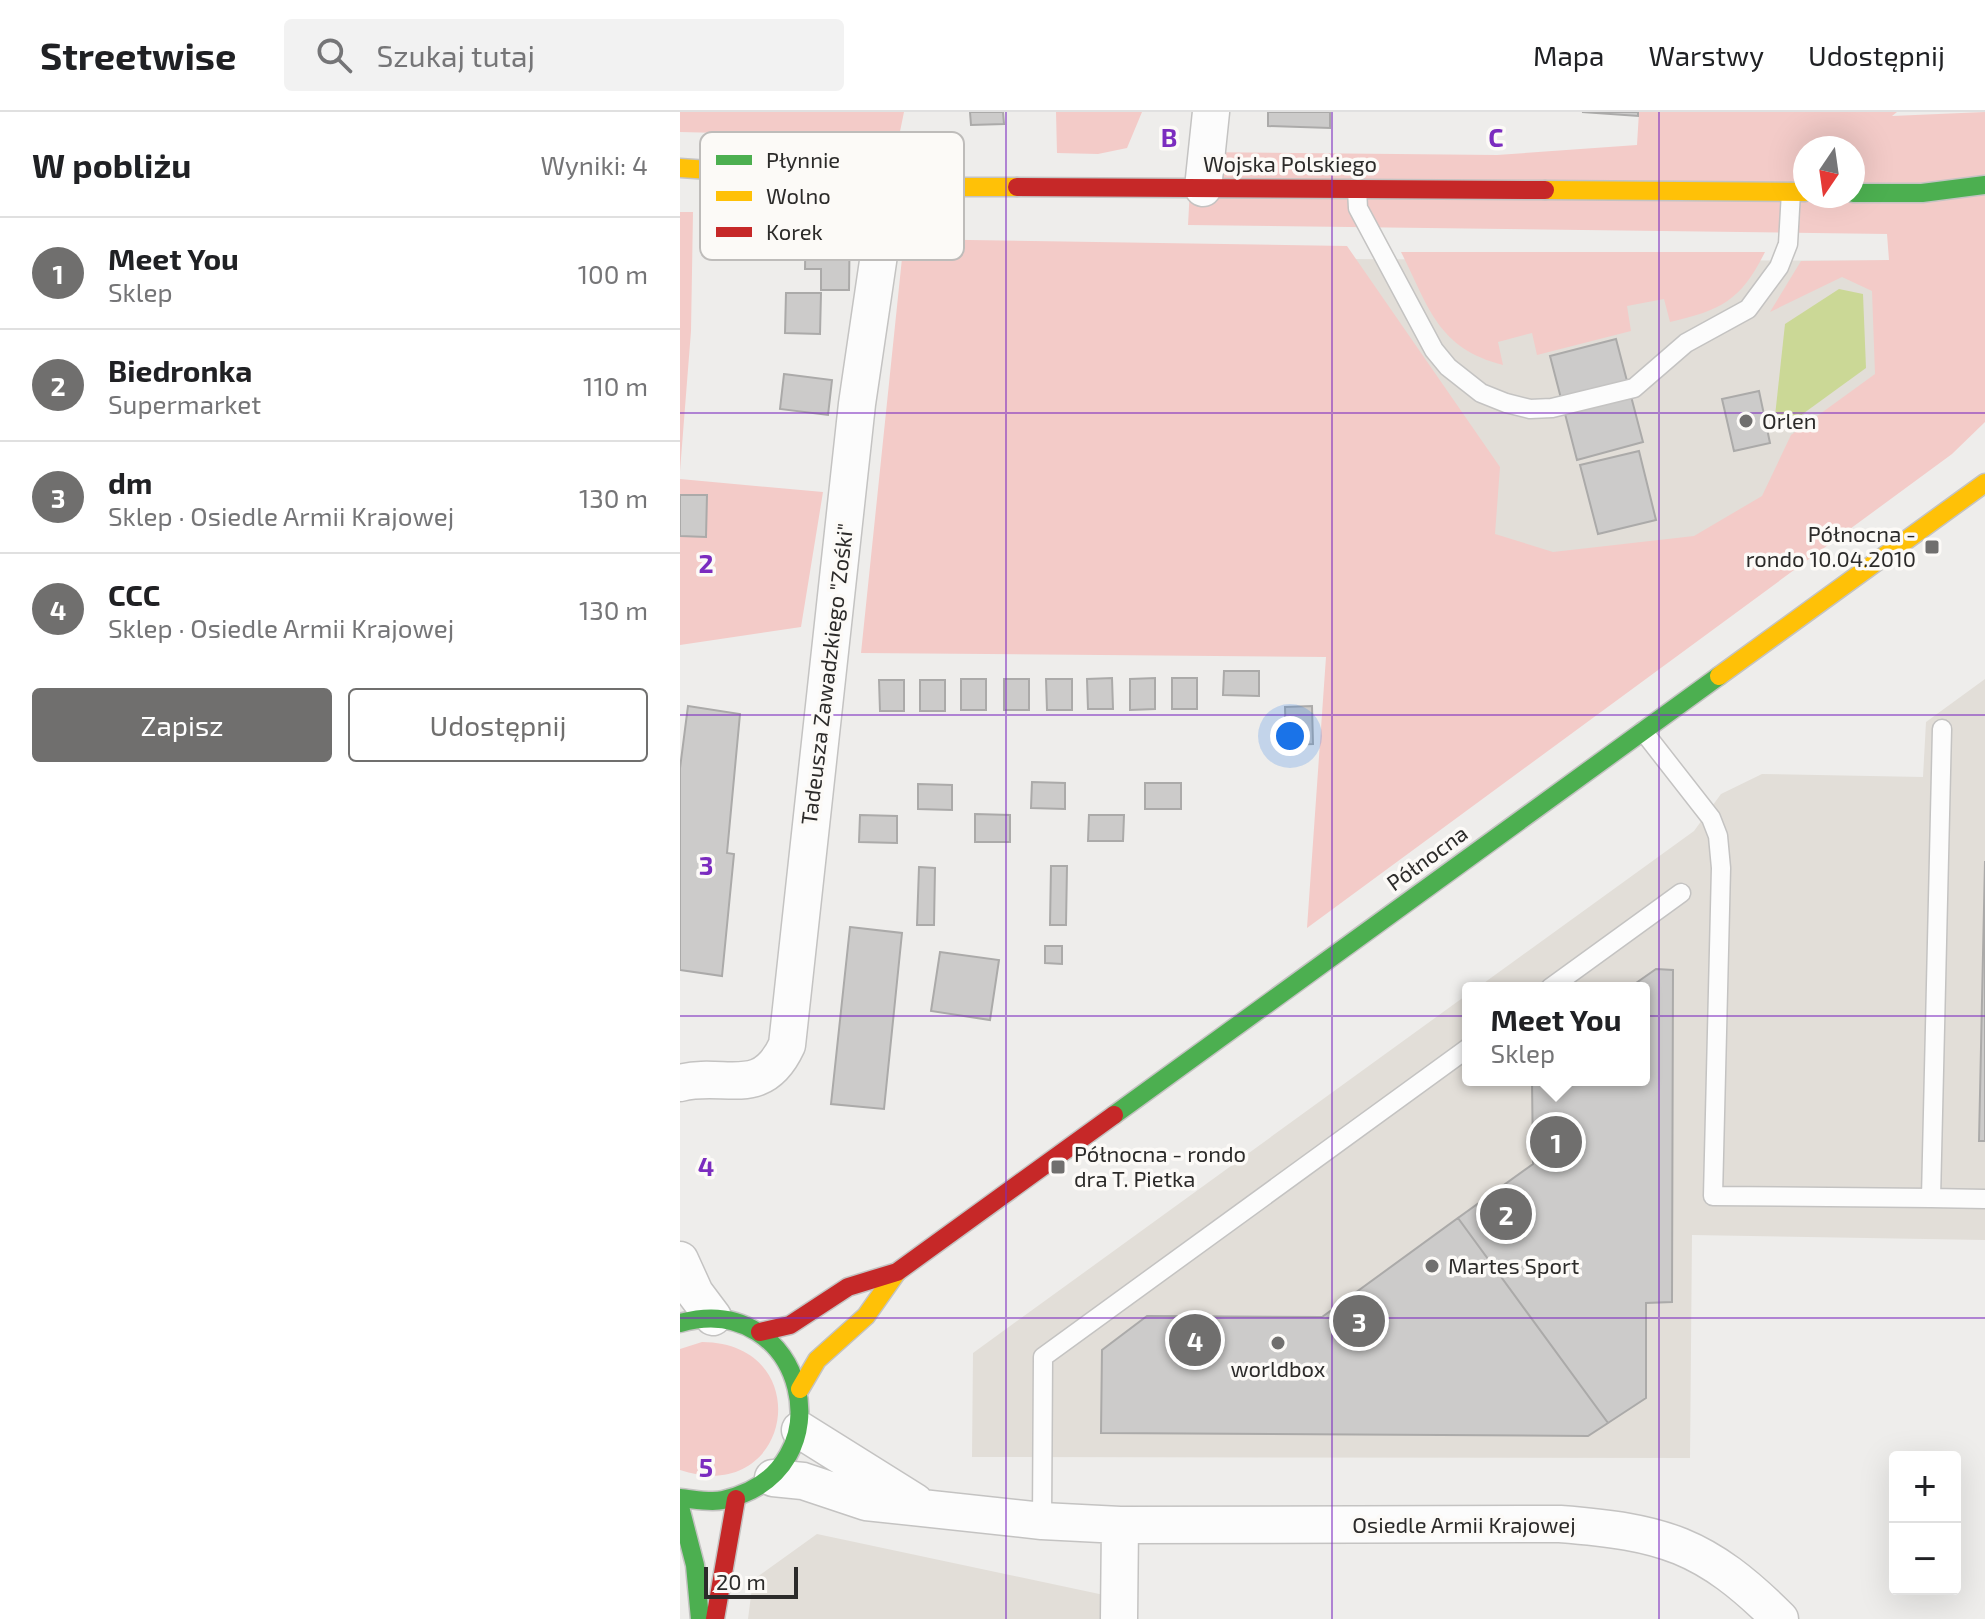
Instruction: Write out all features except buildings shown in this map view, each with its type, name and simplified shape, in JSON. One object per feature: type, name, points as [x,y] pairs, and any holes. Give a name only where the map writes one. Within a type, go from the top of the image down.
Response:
[{"type":"street","points":[[1203,188],[1211,112]]},
{"type":"street","name":"Wojska Polskiego","points":[[680,168],[700,169]]},
{"type":"street","points":[[1865,193],[1922,193],[1985,185]]},
{"type":"street","name":"Wojska Polskiego","points":[[964,187],[1793,192]]},
{"type":"street","points":[[1922,193],[1985,203]]},
{"type":"street","name":"Tadeusza Zawadzkiego \"Zośki\"","points":[[680,1083],[752,1081],[770,1072],[787,1045],[857,404],[878,260]]},
{"type":"street","name":"Północna","points":[[897,1272],[1985,483]]},
{"type":"street","points":[[680,1260],[695,1293],[696,1320],[737,1321],[760,1332],[791,1367],[800,1389],[800,1430],[794,1448],[773,1478],[736,1499],[696,1502],[680,1498]]},
{"type":"street","points":[[760,1332],[790,1325],[848,1287],[897,1272]]},
{"type":"street","points":[[800,1389],[817,1360],[866,1316],[897,1272]]},
{"type":"street","name":"Osiedle Armii Krajowej","points":[[800,1430],[923,1507]]},
{"type":"street","name":"Osiedle Armii Krajowej","points":[[773,1478],[803,1481],[866,1502],[1042,1521],[1120,1525],[1560,1524],[1625,1529],[1673,1541],[1698,1552],[1719,1565],[1780,1619]]},
{"type":"street","points":[[715,1619],[736,1499]]},
{"type":"street","points":[[680,1507],[695,1565],[700,1619]]},
{"type":"street","points":[[1119,1619],[1120,1525]]},
{"type":"lane","points":[[1357,187],[1358,208],[1434,350],[1462,380],[1481,393],[1530,409],[1552,408],[1634,388],[1686,343],[1748,309],[1779,267],[1788,244],[1795,208]]},
{"type":"lane","points":[[1931,1198],[1942,729]]},
{"type":"lane","points":[[1643,731],[1711,818],[1718,836],[1721,868],[1713,1196],[1985,1199]]},
{"type":"lane","points":[[1558,982],[1681,893]]},
{"type":"lane","points":[[1042,1521],[1043,1357],[1462,1052]]},
{"type":"shaded area","points":[[680,112],[904,112],[900,132],[680,132]]},
{"type":"shaded area","points":[[1056,112],[1142,112],[1127,148],[1098,154],[1057,153]]},
{"type":"shaded area","points":[[1639,112],[1897,112],[1892,116],[1985,112],[1985,422],[1952,454],[1307,928],[1326,657],[861,653],[902,260],[964,260],[964,240],[1347,246],[1500,467],[1495,534],[1553,552],[1694,536],[1762,496],[1791,435],[1875,374],[1872,291],[1842,277],[1770,312],[1801,261],[1889,260],[1887,234],[1188,225],[1192,152],[1497,155],[1637,145]]},
{"type":"shaded area","points":[[680,212],[693,212],[691,331],[680,471]]},
{"type":"shaded area","points":[[1401,252],[1765,252],[1747,282],[1717,307],[1670,322],[1664,299],[1627,306],[1631,331],[1537,355],[1532,333],[1498,342],[1503,365],[1481,358],[1449,336],[1428,307]]},
{"type":"shaded area","points":[[1330,259],[1934,261],[1917,412],[1752,561],[1495,597]]},
{"type":"shaded area","points":[[1839,289],[1863,294],[1866,368],[1793,421],[1775,416],[1785,324]]},
{"type":"shaded area","points":[[680,479],[823,492],[801,627],[680,645]]},
{"type":"shaded area","points":[[1985,679],[1985,1240],[1692,1235],[1690,1458],[972,1457],[973,1353],[1462,998],[1462,1086],[1650,1086],[1650,982],[1485,982],[1694,831],[1721,794],[1762,774],[1923,777],[1926,722]]},
{"type":"shaded area","points":[[702,1342],[739,1349],[764,1368],[776,1393],[777,1421],[767,1446],[748,1466],[718,1475],[680,1470],[680,1349]]},
{"type":"shaded area","points":[[817,1534],[1104,1595],[1104,1619],[748,1619],[753,1580]]},
{"type":"traffic: fast","points":[[1865,193],[1922,193],[1985,185]]},
{"type":"traffic: fast","points":[[1114,1115],[1719,676]]},
{"type":"traffic: fast","points":[[680,1323],[723,1319],[757,1332],[782,1356],[796,1388],[799,1422],[788,1455],[763,1483],[723,1500],[680,1498]]},
{"type":"traffic: fast","points":[[680,1507],[695,1565],[700,1619]]},
{"type":"traffic: slow","points":[[680,168],[700,169]]},
{"type":"traffic: slow","points":[[964,187],[1017,187]]},
{"type":"traffic: slow","points":[[1545,190],[1793,192]]},
{"type":"traffic: slow","points":[[1719,676],[1985,483]]},
{"type":"traffic: slow","points":[[800,1389],[817,1360],[866,1316],[897,1272]]},
{"type":"traffic: jam","points":[[1017,187],[1545,190]]},
{"type":"traffic: jam","points":[[760,1332],[790,1325],[848,1287],[897,1272],[1114,1115]]},
{"type":"traffic: jam","points":[[715,1619],[736,1499]]},
{"type":"place","name":"Orlen","points":[[1746,421]]},
{"type":"place","name":"Północna - rondo 10.04.2010","points":[[1932,547]]},
{"type":"place","name":"Meet You","points":[[1556,1142]]},
{"type":"place","name":"Północna - rondo dra T. Pietka","points":[[1058,1167]]},
{"type":"place","name":"Biedronka","points":[[1506,1214]]},
{"type":"place","name":"Martes Sport","points":[[1432,1266]]},
{"type":"place","name":"dm","points":[[1359,1321]]},
{"type":"place","name":"CCC","points":[[1195,1340]]},
{"type":"place","name":"worldbox","points":[[1278,1343]]}]
